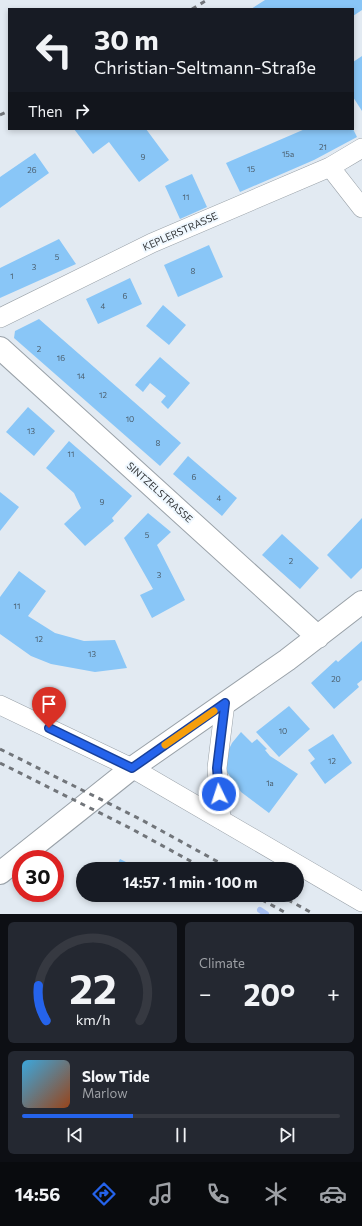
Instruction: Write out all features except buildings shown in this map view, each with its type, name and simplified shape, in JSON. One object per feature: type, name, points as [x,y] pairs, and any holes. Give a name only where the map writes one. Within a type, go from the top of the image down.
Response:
[{"type":"main road","name":"SINTZELSTRASSE","points":[[0,348],[318,637]]},
{"type":"main road","points":[[0,873],[132,768],[318,637],[362,602]]},
{"type":"street","name":"KEPLERSTRASSE","points":[[0,318],[152,243],[330,167],[362,148]]},
{"type":"street","points":[[330,167],[362,208]]},
{"type":"street","points":[[221,820],[217,768],[225,703]]},
{"type":"street","points":[[0,705],[132,768],[362,902]]},
{"type":"waterway","points":[[260,910],[266,914]]},
{"type":"railway","points":[[194,8],[207,0]]},
{"type":"railway","points":[[0,115],[8,111]]},
{"type":"railway","points":[[0,749],[140,819],[218,862]]},
{"type":"railway","points":[[0,763],[130,828],[192,862]]},
{"type":"railway","points":[[266,902],[288,914]]},
{"type":"railway","points":[[292,902],[314,914]]},
{"type":"slow traffic","points":[[165,745],[214,711]]},
{"type":"route","points":[[49,728],[132,768],[225,703],[217,768],[219,794]]}]
